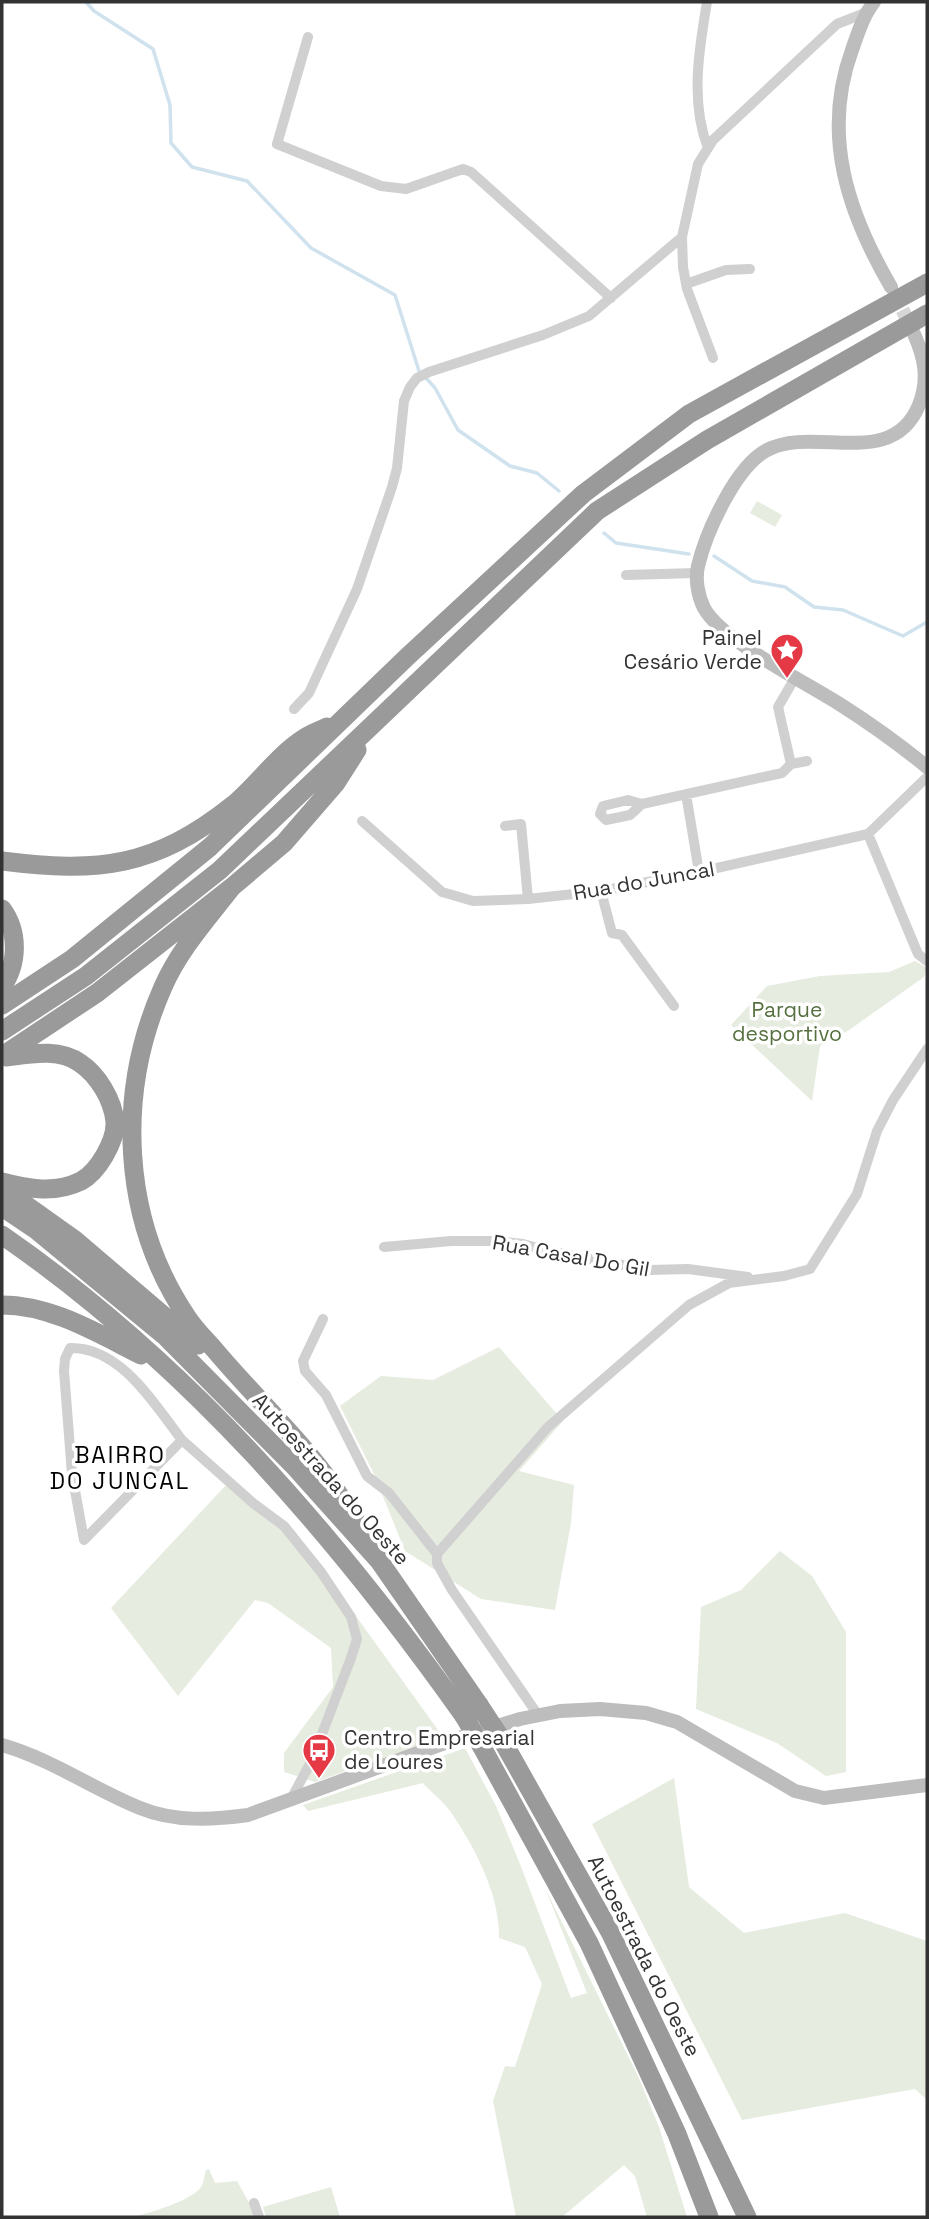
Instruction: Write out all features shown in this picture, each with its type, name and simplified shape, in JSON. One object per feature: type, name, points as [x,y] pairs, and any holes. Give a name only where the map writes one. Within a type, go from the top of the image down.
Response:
[{"type":"highway","points":[[2,1005],[72,960],[210,848],[346,716],[583,494],[679,422],[927,283]]},
{"type":"highway","points":[[2,1031],[86,976],[220,870],[597,511],[707,440],[927,314]]},
{"type":"highway","points":[[2,861],[46,866],[84,866],[127,861],[158,852],[178,842],[233,805],[302,740],[346,716]]},
{"type":"highway","points":[[2,1056],[97,993],[284,843],[335,783],[374,723]]},
{"type":"highway","points":[[232,887],[195,934],[163,986],[149,1027],[132,1106],[131,1147],[137,1195],[146,1236],[168,1285],[188,1318],[339,1492],[380,1562]]},
{"type":"highway","points":[[2,909],[14,935],[14,961],[2,987]]},
{"type":"highway","points":[[2,1056],[39,1053],[79,1062],[100,1081],[115,1123],[107,1151],[96,1168],[83,1180],[47,1190],[2,1182]]},
{"type":"highway","points":[[2,1188],[75,1240],[246,1387]]},
{"type":"highway","name":"Autoestrada do Oeste","points":[[2,1207],[35,1229],[166,1337],[293,1465],[380,1562],[471,1710],[482,1746],[589,1943],[677,2134],[709,2217]]},
{"type":"highway","name":"Autoestrada do Oeste","points":[[2,1235],[96,1305],[167,1367],[278,1479],[471,1710],[502,1740],[610,1932],[747,2217]]},
{"type":"highway","points":[[2,1305],[54,1314],[167,1367]]},
{"type":"street","points":[[707,2],[701,37],[698,107],[702,134],[708,148]]},
{"type":"street","points":[[713,358],[682,267],[682,237],[698,164],[713,140],[837,24],[870,7]]},
{"type":"street","points":[[870,7],[845,67],[838,109],[839,144],[848,197],[891,287]]},
{"type":"street","points":[[308,37],[277,144],[381,186],[406,189],[463,169],[471,172],[611,298]]},
{"type":"street","points":[[295,709],[309,693],[357,589],[397,468],[404,401],[417,378],[589,316],[682,237]]},
{"type":"street","points":[[686,284],[726,270],[750,269]]},
{"type":"street","points":[[914,334],[926,365],[924,393],[914,417],[896,434],[871,443],[793,443],[768,449],[754,460],[731,488],[712,526],[696,573],[704,608],[733,639],[845,707],[927,767]]},
{"type":"street","points":[[626,575],[696,573]]},
{"type":"street","points":[[790,764],[778,707],[796,676]]},
{"type":"street","points":[[642,804],[782,774],[790,764],[807,761]]},
{"type":"street","points":[[927,777],[868,834],[918,954],[927,961]]},
{"type":"street","points":[[685,794],[699,872]]},
{"type":"street","name":"Rua do Juncal","points":[[362,821],[442,892],[473,901],[528,899],[601,891],[868,834]]},
{"type":"street","points":[[505,826],[526,824],[528,899]]},
{"type":"street","points":[[601,891],[612,933],[622,935],[674,1006]]},
{"type":"street","points":[[437,1554],[548,1427],[689,1305],[729,1283],[784,1276],[810,1269],[857,1194],[877,1131],[893,1100],[927,1049]]},
{"type":"street","name":"Rua Casal Do Gil","points":[[384,1247],[451,1241],[496,1241],[649,1270],[700,1270],[758,1279]]},
{"type":"street","points":[[323,1319],[303,1361],[306,1371],[326,1395],[367,1476],[389,1493],[437,1554],[437,1563],[452,1590],[538,1716]]},
{"type":"street","points":[[182,1440],[84,1540],[72,1474],[64,1371],[70,1348],[83,1348],[110,1358],[135,1381],[182,1440],[253,1503],[284,1526],[321,1572],[351,1617],[357,1639],[351,1658],[312,1760],[291,1799]]},
{"type":"street","points":[[2,1745],[41,1760],[142,1809],[171,1816],[212,1820],[247,1815],[456,1739],[560,1711],[600,1709],[646,1713],[667,1718],[701,1734],[794,1791],[824,1798],[927,1785]]},
{"type":"street","points":[[254,2203],[259,2217]]},
{"type":"green space","points":[[757,501],[782,515],[775,527],[750,513]]},
{"type":"green space","name":"Parque desportivo","points":[[915,961],[927,968],[924,977],[849,1030],[820,1046],[812,1101],[731,1025],[767,986],[820,976],[889,972]]},
{"type":"green space","points":[[499,1347],[563,1421],[519,1471],[574,1485],[571,1523],[555,1610],[481,1599],[405,1551],[374,1474],[340,1406],[381,1376],[433,1380]]},
{"type":"green space","points":[[228,1483],[294,1530],[443,1737],[315,1782],[284,1772],[284,1753],[333,1687],[331,1648],[268,1603],[255,1600],[178,1696],[111,1608]]},
{"type":"green space","points":[[780,1551],[812,1576],[846,1632],[846,1772],[826,1776],[777,1743],[696,1709],[701,1607],[741,1590]]},
{"type":"green space","points":[[465,1748],[496,1806],[571,1998],[587,1993],[545,1888],[638,2076],[659,2127],[687,2217],[647,2217],[635,2176],[624,2165],[562,2217],[516,2217],[493,2101],[505,2066],[515,2067],[542,1984],[525,1947],[499,1938],[495,1905],[484,1871],[450,1811],[423,1783],[308,1811],[303,1805]]},
{"type":"green space","points":[[674,1778],[689,1887],[744,1933],[845,1913],[927,1941],[927,2100],[915,2089],[742,2120],[592,1824]]},
{"type":"green space","points":[[209,2169],[215,2183],[237,2181],[252,2208],[253,2217],[133,2217],[189,2197],[201,2187],[206,2170]]},
{"type":"green space","points":[[331,2187],[340,2217],[266,2217],[263,2207]]},
{"type":"waterway","points":[[86,2],[94,11],[153,49],[170,105],[171,143],[192,167],[247,181],[311,248],[395,295],[419,371]]},
{"type":"waterway","points":[[426,378],[435,388],[458,430],[510,466],[537,473],[559,491]]},
{"type":"waterway","points":[[604,533],[616,543],[689,554]]},
{"type":"waterway","points":[[714,556],[752,581],[785,587],[814,607],[843,610],[903,636],[927,622]]},
{"type":"tunnel","points":[[893,291],[914,333]]},
{"type":"place","name":"Painel Cesário Verde","points":[[787,680]]},
{"type":"place","name":"Centro Empresarial de Loures","points":[[319,1780]]},
{"type":"district","name":"BAIRRO DO JUNCAL","points":[[120,1468]]}]
